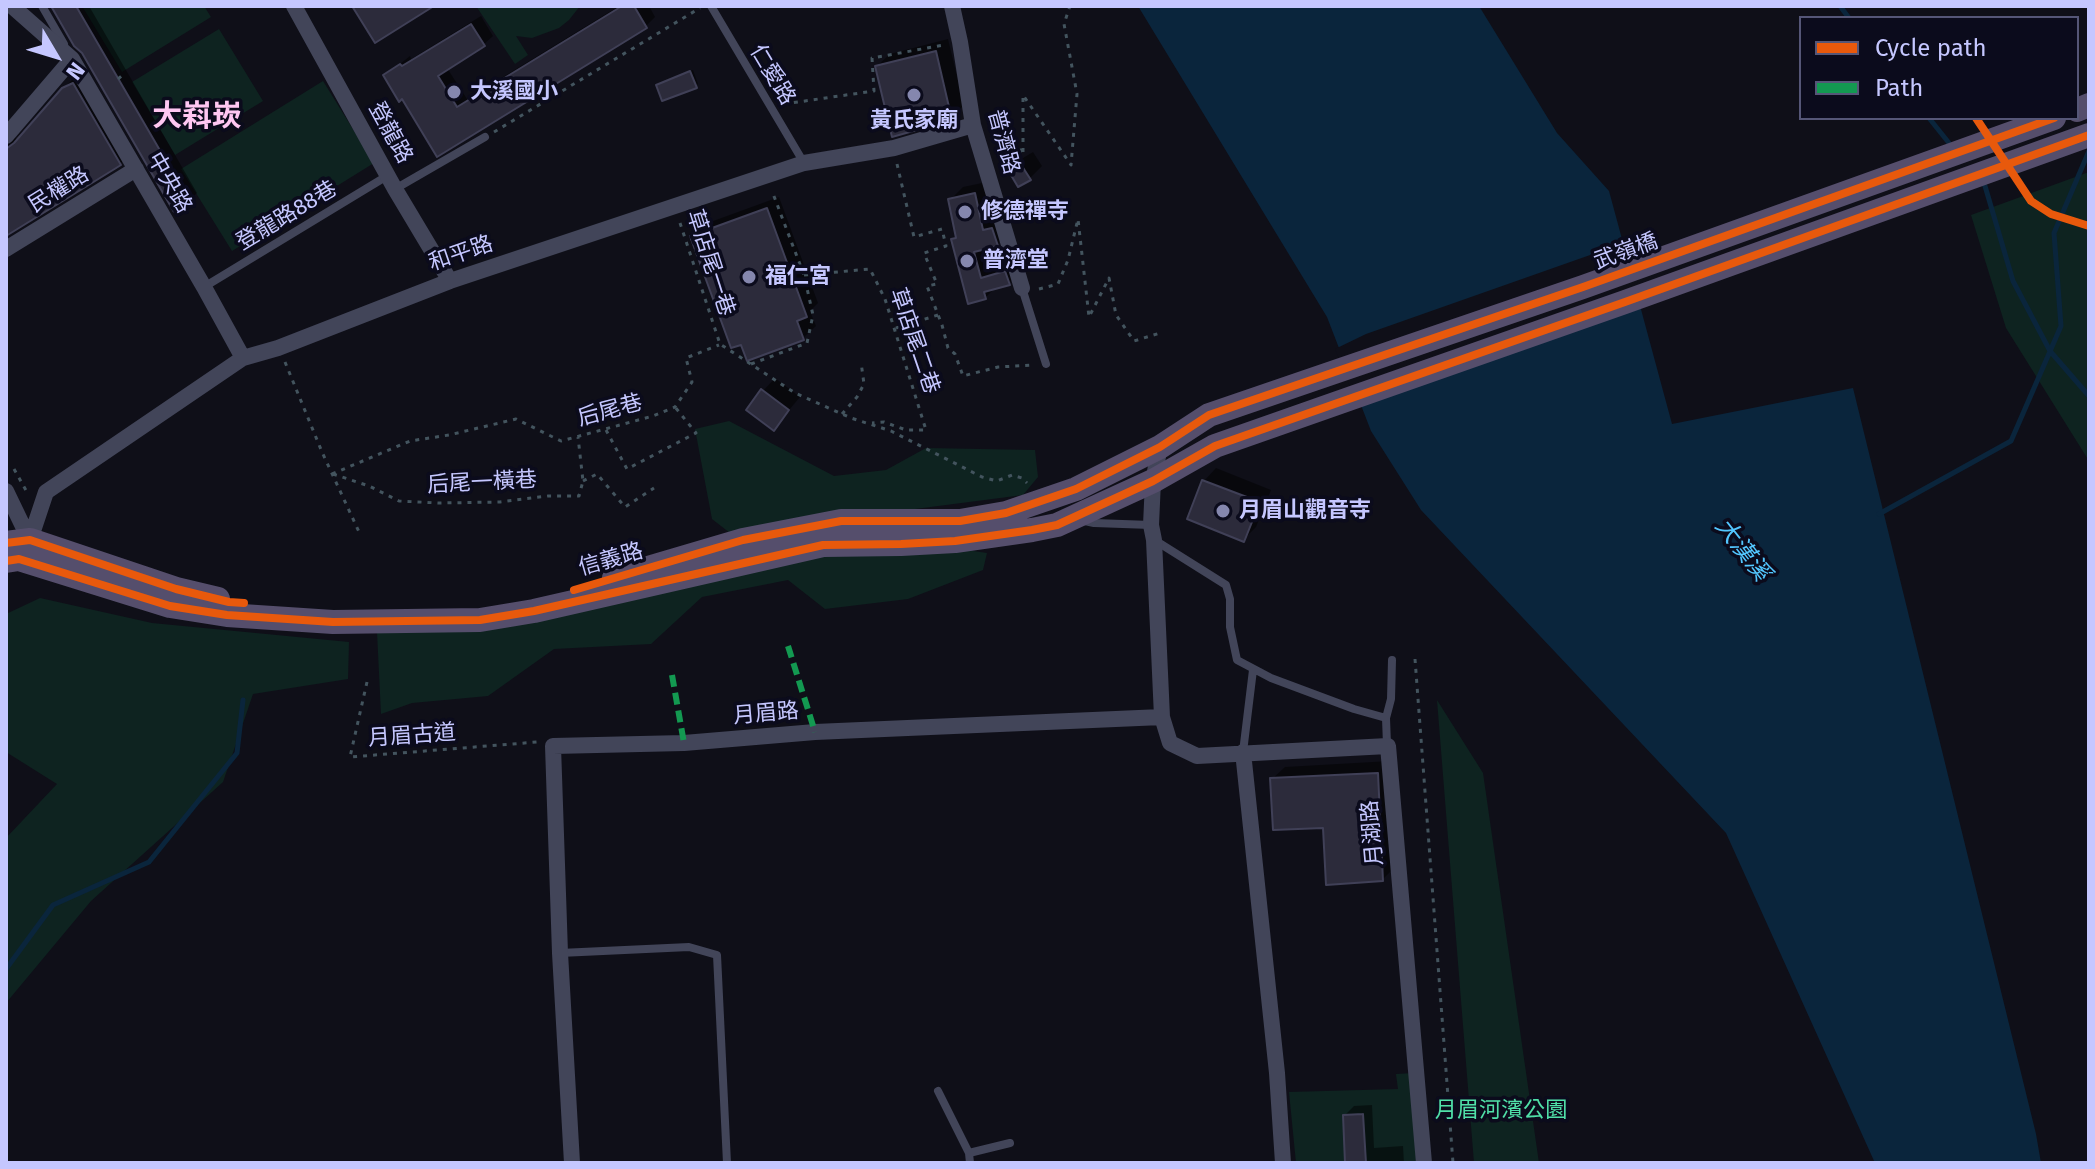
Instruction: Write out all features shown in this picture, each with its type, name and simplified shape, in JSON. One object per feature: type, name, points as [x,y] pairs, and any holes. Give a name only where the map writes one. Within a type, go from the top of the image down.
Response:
[{"type":"main road","name":"武嶺橋","points":[[1209,415],[1583,287],[2048,120]]},
{"type":"main road","name":"信義路","points":[[6,561],[19,559],[170,606],[227,615],[333,622],[480,620],[534,611],[823,545],[955,541],[1057,525],[1153,481],[1215,446],[1610,308],[2089,135]]},
{"type":"main road","name":"信義路","points":[[18,541],[229,602],[330,608],[488,606],[565,592],[743,540],[841,521],[960,521],[1006,513],[1076,489],[1160,447],[1209,415]]},
{"type":"street","name":"中央路","points":[[12,6],[72,59],[243,358]]},
{"type":"street","name":"登龍路","points":[[294,6],[450,281]]},
{"type":"street","name":"普濟路","points":[[952,6],[973,125],[1022,290]]},
{"type":"street","points":[[6,136],[72,59]]},
{"type":"street","name":"和平路","points":[[18,541],[46,492],[243,358],[278,348],[450,281],[674,204],[804,163],[894,148],[973,125]]},
{"type":"street","name":"民權路","points":[[6,249],[136,169]]},
{"type":"street","points":[[1160,447],[1153,481],[1153,533],[1162,717],[1170,743],[1197,756],[1388,746]]},
{"type":"street","points":[[6,491],[18,541],[35,565]]},
{"type":"street","name":"月眉路","points":[[553,746],[684,743],[815,732],[1162,717]]},
{"type":"street","points":[[553,746],[560,953],[572,1163]]},
{"type":"street","name":"月湖路","points":[[1388,746],[1424,1163]]},
{"type":"street","points":[[1243,752],[1277,1073],[1283,1163]]},
{"type":"lane","points":[[42,6],[72,59]]},
{"type":"lane","name":"仁愛路","points":[[711,6],[804,163]]},
{"type":"lane","name":"登龍路88巷","points":[[204,287],[392,182],[485,137]]},
{"type":"lane","points":[[1022,290],[1046,364]]},
{"type":"lane","points":[[1071,518],[1153,533],[1226,585],[1237,660],[1253,670],[1386,718]]},
{"type":"lane","points":[[1388,746],[1386,718],[1391,699],[1392,660]]},
{"type":"lane","points":[[1243,752],[1253,670]]},
{"type":"lane","points":[[560,953],[689,947],[717,955],[727,1163]]},
{"type":"lane","points":[[938,1091],[969,1153],[970,1163]]},
{"type":"lane","points":[[969,1153],[1010,1143]]},
{"type":"path","points":[[485,137],[704,6]]},
{"type":"path","points":[[973,125],[993,133],[1009,129],[1023,155],[1023,95],[1071,165],[1077,94],[1064,24],[1070,6]]},
{"type":"path","points":[[769,106],[874,91],[872,58],[960,42]]},
{"type":"path","points":[[118,79],[124,74]]},
{"type":"path","points":[[894,148],[914,237],[942,229],[946,246],[924,253],[937,284],[927,286],[948,348],[955,354],[963,376],[998,367],[1046,364]]},
{"type":"path","points":[[750,364],[807,343],[813,315],[804,275],[766,176]]},
{"type":"path","points":[[1022,290],[1058,284],[1068,260],[1078,219],[1089,317],[1109,278],[1116,315],[1134,341],[1160,333]]},
{"type":"path","points":[[894,329],[938,315]]},
{"type":"path","points":[[278,348],[360,534]]},
{"type":"path","points":[[842,414],[864,384],[861,362]]},
{"type":"path","points":[[605,429],[627,469],[696,433],[675,407]]},
{"type":"path","points":[[578,437],[583,481],[597,474],[625,507],[654,488]]},
{"type":"path","points":[[1415,659],[1453,1163]]},
{"type":"green space","points":[[82,6],[204,6],[211,17],[122,72]]},
{"type":"green space","points":[[476,6],[580,6],[559,28],[532,38],[516,36],[528,55],[515,64]]},
{"type":"green space","points":[[219,29],[263,101],[175,155],[132,82]]},
{"type":"green space","points":[[323,81],[374,163],[232,251],[181,169]]},
{"type":"green space","points":[[2089,172],[2089,461],[2006,328],[1971,215]]},
{"type":"green space","points":[[729,421],[834,476],[886,470],[926,448],[1035,450],[1038,477],[1023,495],[730,533],[712,519],[695,429]]},
{"type":"green space","points":[[953,548],[987,553],[983,570],[908,599],[825,609],[788,580],[702,597],[651,644],[554,649],[488,696],[412,703],[381,714],[377,632],[829,553]]},
{"type":"green space","points":[[40,598],[152,623],[349,642],[348,679],[253,694],[223,782],[91,901],[6,1003],[6,838],[57,784],[6,752],[6,614]]},
{"type":"green space","name":"月眉河濱公園","points":[[1437,700],[1483,773],[1539,1163],[1474,1163]]},
{"type":"green space","points":[[1414,1073],[1422,1163],[1296,1163],[1289,1092],[1398,1089],[1396,1074]]},
{"type":"water","name":"大漢溪","points":[[1138,6],[1479,6],[1557,133],[1609,191],[1672,424],[1853,388],[2041,1163],[1875,1163],[1726,833],[1421,510],[1371,431],[1327,317]]},
{"type":"pier","points":[[1627,242],[1643,303],[1357,405],[1335,349],[1366,334]]},
{"type":"building","points":[[51,6],[76,6],[190,202],[174,212],[82,53],[74,46]]},
{"type":"building","points":[[352,6],[434,6],[375,43]]},
{"type":"building","points":[[622,6],[634,6],[647,28],[437,157],[402,99],[399,102],[383,75],[471,24],[485,46],[438,76],[457,107]]},
{"type":"building","name":"黃氏家廟","points":[[936,51],[952,120],[892,137],[875,66]]},
{"type":"building","points":[[690,71],[697,88],[662,101],[656,85]]},
{"type":"building","points":[[73,83],[121,165],[6,236],[6,149],[62,88]]},
{"type":"building","points":[[1020,163],[1031,180],[1018,187],[1008,170]]},
{"type":"building","name":"普濟堂","points":[[975,193],[983,230],[992,228],[998,246],[974,252],[981,278],[1005,271],[1010,285],[984,292],[986,299],[968,304],[951,239],[956,238],[948,199]]},
{"type":"building","name":"福仁宮","points":[[767,208],[807,317],[797,321],[804,340],[747,361],[741,345],[731,348],[690,236]]},
{"type":"building","points":[[761,389],[789,410],[774,431],[746,410]]},
{"type":"building","name":"月眉山觀音寺","points":[[1202,480],[1260,502],[1244,542],[1187,519]]},
{"type":"building","points":[[1378,773],[1383,881],[1326,885],[1323,828],[1273,830],[1270,778]]},
{"type":"building","points":[[1363,1114],[1366,1163],[1345,1163],[1343,1115]]},
{"type":"waterway","points":[[1840,6],[1848,16]]},
{"type":"waterway","points":[[1931,120],[1953,148]]},
{"type":"waterway","points":[[1879,514],[2011,441],[2061,326],[2054,233],[2089,151]]},
{"type":"waterway","points":[[1980,180],[1985,186],[2013,281],[2050,351],[2089,396]]},
{"type":"waterway","points":[[6,969],[53,905],[149,862],[237,753],[243,700]]},
{"type":"marked path","points":[[788,646],[815,732]]},
{"type":"marked path","points":[[672,675],[684,743]]},
{"type":"cycle path","points":[[1977,120],[2031,201],[2051,214],[2089,226]]},
{"type":"cycle path","points":[[574,590],[743,540],[841,521],[960,521],[1006,513],[1076,489],[1160,447],[1209,415],[1583,287],[2048,120]]},
{"type":"cycle path","points":[[6,561],[19,559],[170,606],[227,615],[333,622],[480,620],[534,611],[823,545],[955,541],[1057,525],[1153,481],[1215,446],[2089,135]]},
{"type":"cycle path","points":[[6,543],[30,540],[176,589],[244,603]]},
{"type":"place","name":"大溪國小","points":[[454,92]]},
{"type":"place","name":"黃氏家廟","points":[[914,95]]},
{"type":"place","name":"修德禪寺","points":[[965,212]]},
{"type":"place","name":"普濟堂","points":[[967,261]]},
{"type":"place","name":"福仁宮","points":[[749,277]]},
{"type":"place","name":"月眉山觀音寺","points":[[1223,511]]},
{"type":"district","name":"大嵙崁","points":[[197,118]]}]
